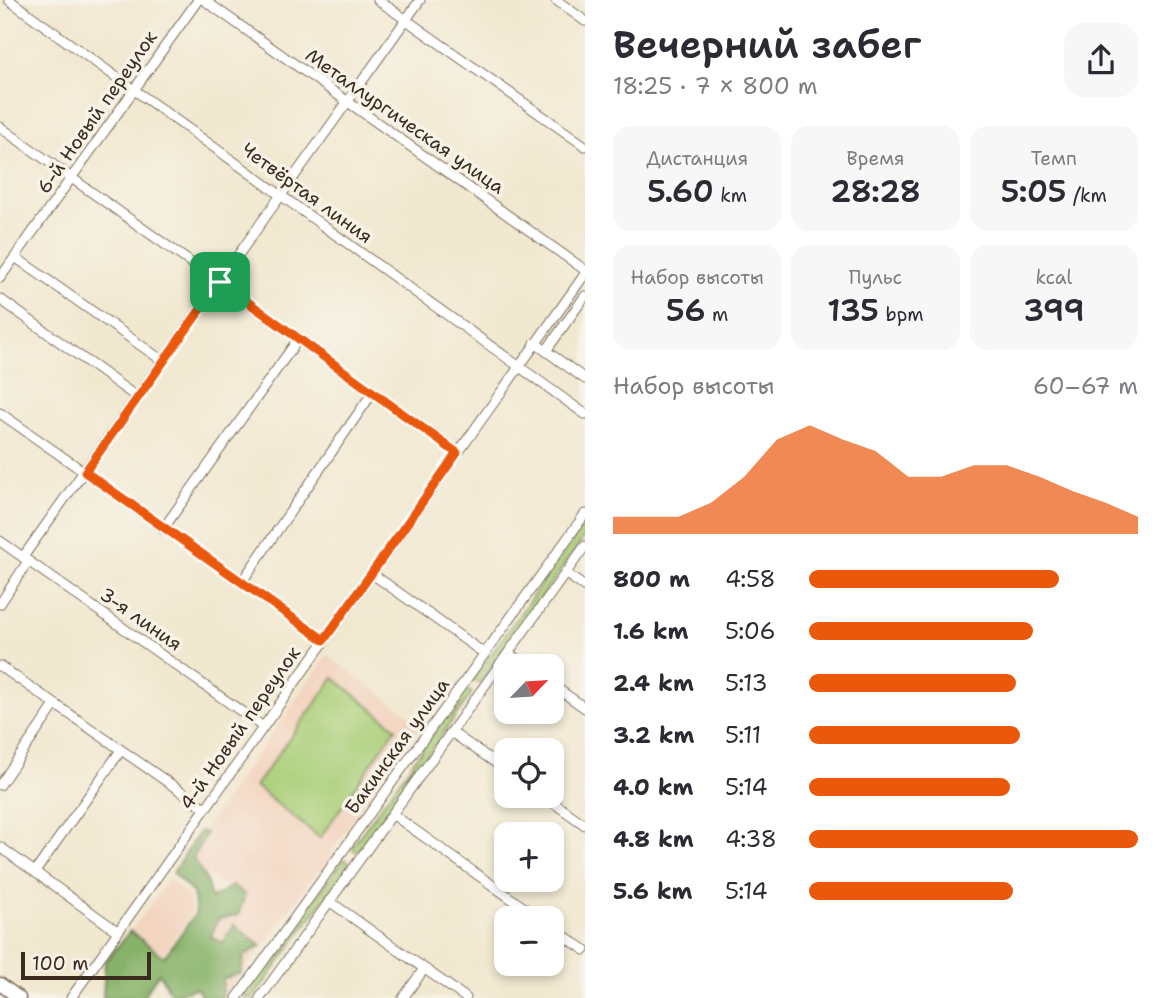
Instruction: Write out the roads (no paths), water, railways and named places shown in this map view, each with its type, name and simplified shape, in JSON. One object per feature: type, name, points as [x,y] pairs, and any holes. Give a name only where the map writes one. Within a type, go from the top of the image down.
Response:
[{"type":"main road","points":[[0,984],[19,998]]},
{"type":"street","name":"Четвёртая линия","points":[[9,0],[585,414]]},
{"type":"street","name":"6-й Новый переулок","points":[[0,278],[198,0]]},
{"type":"street","name":"Металлургическая улица","points":[[204,0],[585,272]]},
{"type":"street","points":[[378,0],[585,146]]},
{"type":"street","points":[[0,604],[26,559],[85,472],[420,0]]},
{"type":"street","points":[[556,0],[585,21]]},
{"type":"street","points":[[0,127],[457,453]]},
{"type":"street","points":[[15,257],[163,361]]},
{"type":"street","name":"4-й Новый переулок","points":[[71,998],[585,272]]},
{"type":"street","points":[[546,351],[585,296],[575,288]]},
{"type":"street","points":[[0,299],[138,398]]},
{"type":"street","points":[[163,529],[299,338]]},
{"type":"street","points":[[535,343],[585,379]]},
{"type":"street","points":[[241,583],[373,392]]},
{"type":"street","points":[[0,412],[324,640]]},
{"type":"street","name":"Бакинская улица","points":[[237,998],[585,514]]},
{"type":"street","name":"3-я линия","points":[[0,541],[262,726]]},
{"type":"street","name":"Бакинская улица","points":[[260,998],[585,546]]},
{"type":"street","points":[[371,573],[485,654]]},
{"type":"street","points":[[565,573],[585,587]]},
{"type":"street","points":[[0,666],[205,808]]},
{"type":"street","points":[[466,680],[481,691]]},
{"type":"street","points":[[564,693],[585,708]]},
{"type":"street","points":[[0,785],[55,705]]},
{"type":"street","points":[[451,732],[494,762]]},
{"type":"street","points":[[35,872],[121,750]]},
{"type":"street","points":[[561,808],[585,825]]},
{"type":"street","points":[[391,814],[522,906]]},
{"type":"street","points":[[0,847],[117,931]]},
{"type":"street","points":[[344,848],[359,859]]},
{"type":"street","points":[[329,901],[466,998]]},
{"type":"street","points":[[564,936],[585,950]]},
{"type":"street","points":[[403,998],[425,969]]}]
